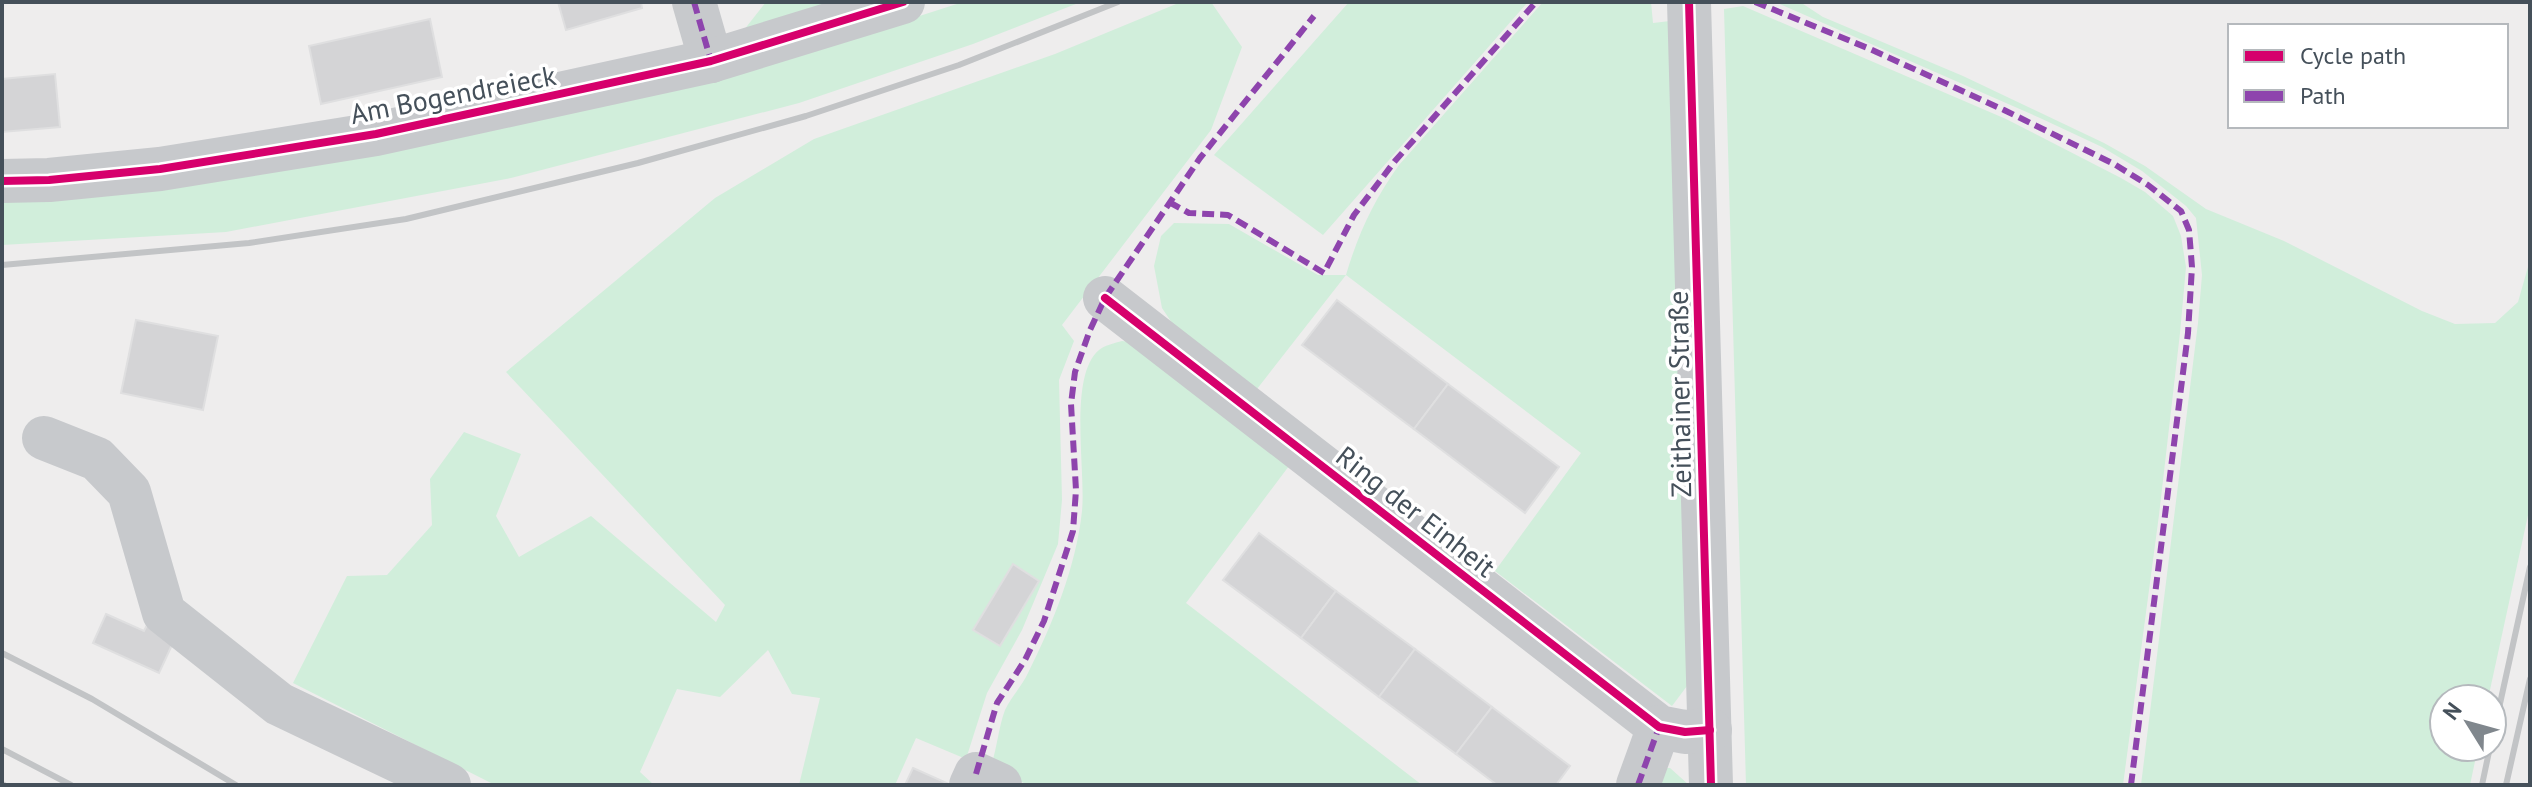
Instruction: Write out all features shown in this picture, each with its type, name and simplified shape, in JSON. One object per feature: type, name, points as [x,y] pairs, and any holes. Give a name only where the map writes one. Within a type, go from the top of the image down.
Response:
[{"type":"street","points":[[694,2],[711,61]]},
{"type":"street","name":"Am Bogendreieck","points":[[2,181],[49,180],[160,169],[376,134],[711,61],[903,2]]},
{"type":"street","name":"Zeithainer Straße","points":[[1689,2],[1711,785]]},
{"type":"street","name":"Ring der Einheit","points":[[1105,298],[1659,727]]},
{"type":"street","points":[[44,438],[97,459],[129,492],[164,613],[279,704],[449,785]]},
{"type":"street","points":[[1638,785],[1659,727],[1685,732],[1710,730]]},
{"type":"street","points":[[971,785],[976,774],[1000,785]]},
{"type":"green space","points":[[766,2],[858,2],[740,35]]},
{"type":"green space","points":[[963,2],[1081,2],[973,44],[799,103],[511,178],[226,232],[2,245],[2,199],[876,30]]},
{"type":"green space","points":[[1181,2],[1211,2],[1242,47],[1211,130],[1062,325],[1074,341],[1059,380],[1062,500],[1058,544],[1022,630],[987,693],[966,759],[916,738],[895,785],[799,785],[820,698],[792,694],[768,650],[720,697],[677,689],[640,772],[654,785],[495,785],[293,683],[347,576],[387,575],[432,525],[430,479],[464,432],[521,454],[496,516],[519,557],[591,516],[716,622],[725,605],[506,372],[715,198],[814,139],[1055,54]]},
{"type":"green space","points":[[1349,2],[1528,2],[1323,235],[1214,155]]},
{"type":"green space","points":[[1543,2],[1651,2],[1653,23],[1670,21],[1690,682],[1672,706],[1495,571],[1581,453],[1346,275],[1368,218],[1399,165]]},
{"type":"green space","points":[[1775,2],[1800,2],[1823,17],[1963,76],[2104,143],[2145,166],[2206,209],[2284,241],[2422,311],[2455,324],[2495,323],[2518,302],[2530,260],[2530,506],[2491,683],[2428,683],[2428,763],[2475,763],[2470,785],[2141,785],[2198,323],[2202,275],[2196,218],[2186,206],[2142,171],[2102,147]]},
{"type":"green space","points":[[1743,6],[2006,119],[2121,178],[2145,192],[2173,216],[2181,236],[2186,267],[2159,515],[2123,785],[1746,785],[1724,9]]},
{"type":"green space","points":[[1174,223],[1229,224],[1318,275],[1346,275],[1257,389],[1178,332],[1162,308],[1154,266],[1161,236]]},
{"type":"green space","points":[[1122,341],[1142,344],[1292,462],[1186,603],[1422,785],[1029,785],[990,769],[1005,710],[1026,678],[1046,634],[1075,553],[1083,494],[1080,425],[1084,380],[1099,350]]},
{"type":"green space","points":[[1656,768],[1670,768],[1689,785],[1648,785]]},
{"type":"building","points":[[558,2],[641,2],[642,8],[566,30]]},
{"type":"building","points":[[430,19],[442,77],[321,104],[309,46]]},
{"type":"building","points":[[55,74],[60,127],[2,132],[2,79]]},
{"type":"building","points":[[1337,300],[1448,384],[1414,429],[1302,345]]},
{"type":"building","points":[[136,320],[218,336],[203,410],[121,393]]},
{"type":"building","points":[[1448,384],[1559,467],[1525,513],[1414,429]]},
{"type":"building","points":[[1259,533],[1336,591],[1301,638],[1223,580]]},
{"type":"building","points":[[1013,564],[1039,581],[1000,646],[973,630]]},
{"type":"building","points":[[1336,591],[1415,649],[1379,697],[1301,638]]},
{"type":"building","points":[[106,614],[144,631],[150,619],[178,632],[159,673],[93,643]]},
{"type":"building","points":[[1415,649],[1492,707],[1456,754],[1379,697]]},
{"type":"building","points":[[1492,707],[1570,766],[1556,785],[1497,785],[1456,754]]},
{"type":"building","points":[[913,768],[949,784],[905,785]]},
{"type":"railway","points":[[2,265],[249,243],[406,219],[638,163],[806,116],[959,65],[1118,2]]},
{"type":"railway","points":[[2505,683],[2530,567]]},
{"type":"railway","points":[[2,653],[92,699],[236,785]]},
{"type":"railway","points":[[2506,785],[2530,679]]},
{"type":"railway","points":[[2,749],[71,785]]},
{"type":"railway","points":[[2482,785],[2487,763]]},
{"type":"marked path","points":[[694,2],[711,61]]},
{"type":"marked path","points":[[1169,202],[1189,213],[1228,215],[1324,273],[1354,215],[1395,161],[1536,2]]},
{"type":"marked path","points":[[1755,2],[1870,49],[2004,110],[2114,164],[2181,211],[2189,230],[2192,267],[2188,333],[2131,785]]},
{"type":"marked path","points":[[976,774],[997,703],[1025,660],[1044,621],[1073,531],[1076,490],[1071,404],[1075,372],[1090,330],[1105,298],[1200,158],[1314,16]]},
{"type":"marked path","points":[[1638,785],[1659,727]]},
{"type":"cycle path","points":[[2,181],[49,180],[160,169],[376,134],[711,61],[903,2]]},
{"type":"cycle path","points":[[1689,2],[1711,785]]},
{"type":"cycle path","points":[[1105,298],[1659,727],[1685,732],[1710,730]]}]
